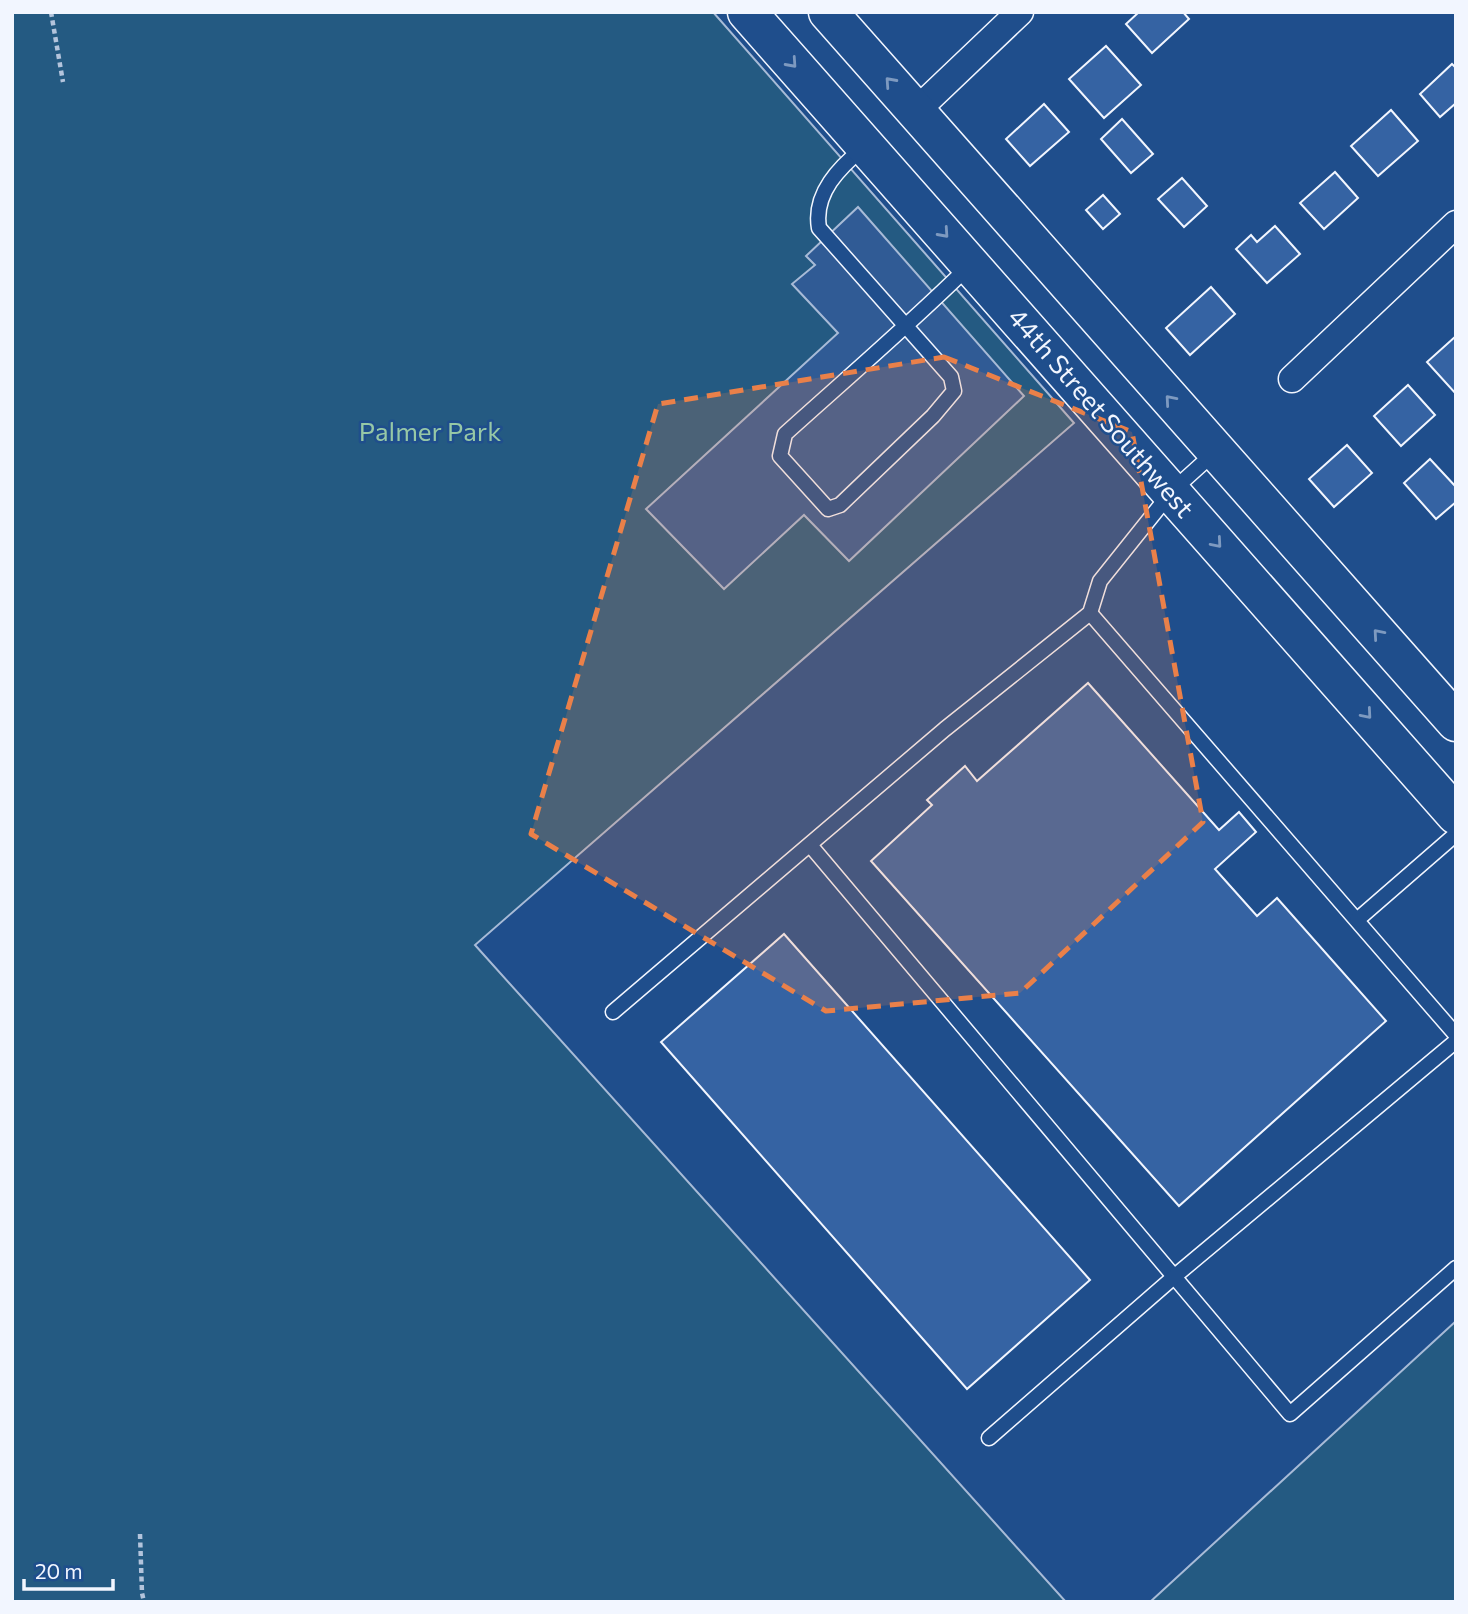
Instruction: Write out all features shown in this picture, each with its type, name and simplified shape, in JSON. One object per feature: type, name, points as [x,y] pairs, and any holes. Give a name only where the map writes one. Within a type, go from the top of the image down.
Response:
[{"type":"main road","name":"44th Street Southwest","points":[[747,12],[1456,815]]},
{"type":"main road","points":[[828,12],[1214,452],[1456,722]]},
{"type":"street","points":[[916,111],[1020,12]]},
{"type":"street","points":[[1292,379],[1456,224]]},
{"type":"lane","points":[[866,146],[839,169],[825,191],[817,216],[819,228],[905,325],[951,377],[954,391],[933,416],[849,496],[839,505],[828,509],[780,456],[785,434],[905,325],[971,264]]},
{"type":"lane","points":[[614,1012],[945,729],[1090,613],[1100,581],[1172,491],[1214,452]]},
{"type":"lane","points":[[1090,613],[1456,1035]]},
{"type":"lane","points":[[1357,920],[1456,834]]},
{"type":"lane","points":[[810,845],[1290,1414],[1456,1268]]},
{"type":"lane","points":[[989,1438],[1175,1276],[1456,1041]]},
{"type":"path","points":[[51,12],[63,82]]},
{"type":"path","points":[[140,1534],[144,1602]]},
{"type":"highlighted area","points":[[944,357],[1132,432],[1203,822],[1020,993],[826,1011],[531,834],[658,404]]},
{"type":"green space","name":"Palmer Park","points":[[12,12],[713,12],[1074,423],[475,945],[1066,1602],[12,1602]]},
{"type":"green space","points":[[1456,1321],[1456,1602],[1150,1602]]},
{"type":"shaded area","points":[[858,207],[1024,396],[849,561],[804,515],[724,589],[646,509],[838,333],[792,284],[815,265],[806,256]]},
{"type":"building","points":[[1139,12],[1183,12],[1189,19],[1152,53],[1126,24]]},
{"type":"building","points":[[1106,46],[1141,85],[1104,118],[1069,79]]},
{"type":"building","points":[[1452,64],[1456,68],[1456,103],[1440,117],[1420,94]]},
{"type":"building","points":[[1044,104],[1069,132],[1030,166],[1006,139]]},
{"type":"building","points":[[1391,110],[1418,141],[1378,176],[1351,146]]},
{"type":"building","points":[[1122,119],[1153,154],[1131,173],[1101,139]]},
{"type":"building","points":[[1335,172],[1358,198],[1324,229],[1300,203]]},
{"type":"building","points":[[1182,178],[1207,206],[1184,227],[1158,199]]},
{"type":"building","points":[[1103,195],[1120,214],[1103,229],[1086,210]]},
{"type":"building","points":[[1275,226],[1300,254],[1267,283],[1236,249],[1251,235],[1257,242]]},
{"type":"building","points":[[1211,287],[1235,314],[1190,355],[1166,328]]},
{"type":"building","points":[[1456,336],[1456,394],[1427,362]]},
{"type":"building","points":[[1408,385],[1435,415],[1401,446],[1374,416]]},
{"type":"building","points":[[1347,445],[1372,473],[1334,507],[1309,479]]},
{"type":"building","points":[[1430,459],[1456,487],[1456,502],[1436,519],[1404,483]]},
{"type":"building","points":[[1088,683],[1219,830],[1239,812],[1256,832],[1215,869],[1257,916],[1277,898],[1386,1021],[1179,1206],[871,861],[932,805],[927,800],[965,766],[977,781]]},
{"type":"building","points":[[784,934],[1090,1280],[967,1389],[661,1042]]}]
